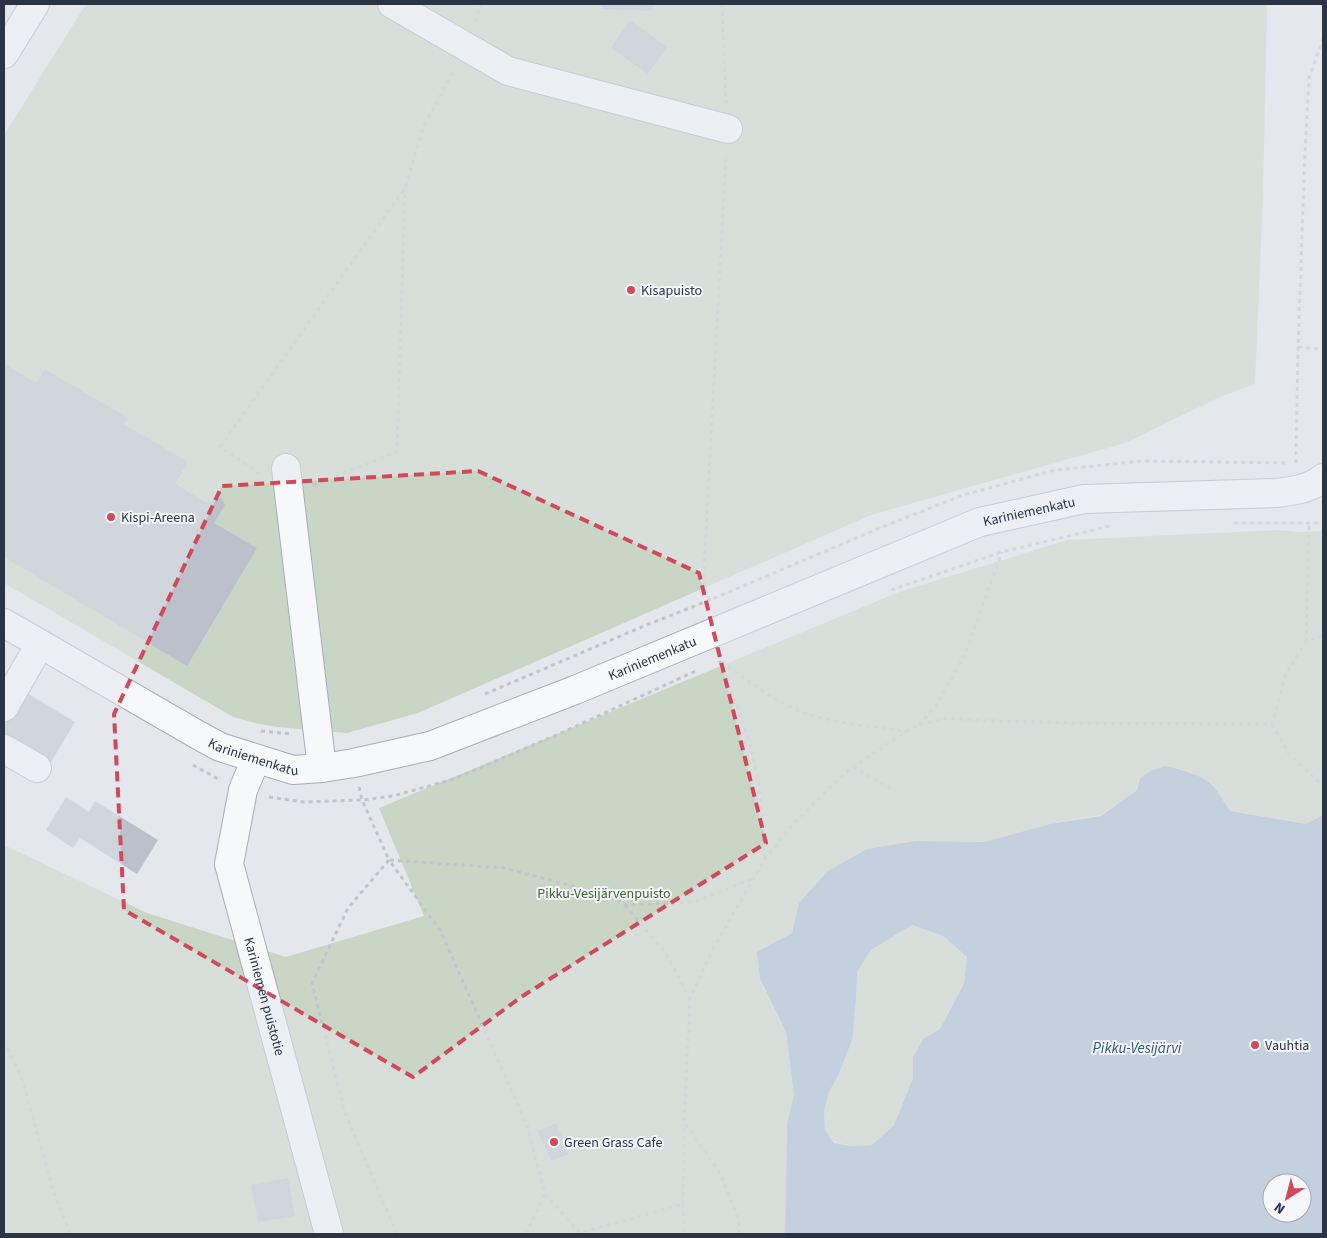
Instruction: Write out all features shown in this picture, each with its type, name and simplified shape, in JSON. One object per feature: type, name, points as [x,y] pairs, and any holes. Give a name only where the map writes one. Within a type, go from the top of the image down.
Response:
[{"type":"street","points":[[4,54],[35,4]]},
{"type":"street","points":[[392,4],[508,70],[728,129]]},
{"type":"street","name":"Kariniemenkatu","points":[[23,634],[220,747],[293,770],[322,768],[430,746],[575,690],[980,522],[1084,499],[1276,493],[1316,484],[1323,478]]},
{"type":"street","points":[[288,481],[322,768]]},
{"type":"street","points":[[4,673],[23,634]]},
{"type":"street","points":[[4,707],[23,634]]},
{"type":"street","points":[[4,749],[37,768]]},
{"type":"street","name":"Kariniemen puistotie","points":[[256,759],[243,790],[229,864],[329,1234]]},
{"type":"path","points":[[405,188],[220,447],[288,481],[397,452],[405,188],[424,125],[467,47],[480,4]]},
{"type":"path","points":[[481,696],[644,626],[710,600],[703,588],[728,129],[722,4]]},
{"type":"path","points":[[1296,463],[1298,347],[1309,78],[1323,39]]},
{"type":"path","points":[[1298,347],[1323,349]]},
{"type":"path","points":[[1293,522],[1323,523]]},
{"type":"path","points":[[1309,523],[1306,642],[1286,673],[1272,724],[1289,754],[1323,786]]},
{"type":"path","points":[[919,725],[935,707],[965,655],[1002,552]]},
{"type":"path","points":[[1306,642],[1323,636]]},
{"type":"path","points":[[765,859],[757,772],[730,685],[719,660],[784,704],[807,713],[855,725],[907,731]]},
{"type":"path","points":[[684,1234],[684,1122],[690,1000],[714,947],[765,859],[794,823],[840,778],[853,767],[907,731],[919,725],[943,719],[1074,723],[1272,724]]},
{"type":"path","points":[[256,730],[319,738]]},
{"type":"path","points":[[354,763],[362,800],[389,860],[440,930],[527,1125],[546,1194],[581,1234],[683,1204]]},
{"type":"path","points":[[853,767],[897,792]]},
{"type":"path","points":[[389,860],[504,868],[577,887],[615,900],[624,905],[667,955],[690,1000]]},
{"type":"path","points":[[389,860],[348,908],[312,983],[345,1113],[397,1234]]},
{"type":"path","points":[[624,905],[694,902],[753,879]]},
{"type":"path","points":[[4,1041],[22,1079],[54,1193],[70,1234]]},
{"type":"path","points":[[684,1122],[720,1173],[738,1218],[739,1234]]},
{"type":"path","points":[[526,1234],[546,1194]]},
{"type":"highlighted area","points":[[478,471],[699,573],[766,843],[521,997],[413,1077],[124,910],[114,714],[222,486]]},
{"type":"green space","name":"Kisapuisto","points":[[86,4],[1267,4],[1263,195],[1255,384],[1222,396],[1125,443],[871,515],[418,713],[347,733],[277,727],[233,717],[4,583],[4,135]]},
{"type":"green space","name":"Pikku-Vesijärvenpuisto","points":[[1279,530],[1298,532],[1323,531],[1323,815],[1306,824],[1229,811],[1212,784],[1181,769],[1165,766],[1150,771],[1140,778],[1137,790],[1101,815],[1050,824],[984,842],[916,841],[799,903],[792,933],[758,952],[760,980],[786,1032],[794,1095],[787,1124],[785,1234],[4,1234],[4,845],[147,913],[286,957],[424,916],[379,808],[899,592],[1067,540]]},
{"type":"green space","points":[[912,925],[943,936],[967,957],[964,982],[940,1029],[923,1039],[914,1057],[913,1078],[894,1125],[872,1145],[852,1146],[834,1142],[825,1130],[824,1110],[829,1092],[838,1076],[856,1000],[857,972],[871,950]]},
{"type":"water","name":"Pikku-Vesijärvi","points":[[1165,766],[1198,776],[1210,783],[1230,811],[1306,824],[1323,815],[1323,1234],[785,1234],[787,1124],[794,1095],[786,1032],[760,979],[757,952],[792,933],[799,903],[828,871],[867,849],[916,841],[984,842],[1050,824],[1101,816],[1137,790],[1140,778],[1150,771]],"holes":[[[912,925],[943,936],[967,957],[964,983],[940,1029],[923,1039],[913,1057],[913,1078],[894,1125],[872,1145],[852,1146],[834,1143],[825,1130],[824,1110],[829,1092],[838,1076],[852,1040],[857,972],[871,950]]]},
{"type":"building","points":[[602,4],[653,4],[652,11],[602,9]]},
{"type":"building","points":[[630,20],[667,47],[648,74],[611,48]]},
{"type":"building","name":"Kispi-Areena","points":[[4,363],[36,383],[45,369],[128,418],[124,424],[188,462],[175,484],[209,504],[213,498],[221,498],[225,505],[214,523],[257,548],[187,666],[4,557]]},
{"type":"building","points":[[22,690],[75,722],[51,762],[4,734],[4,721]]},
{"type":"building","points":[[66,797],[89,812],[95,801],[158,840],[137,874],[80,838],[73,848],[46,830]]},
{"type":"building","name":"Green Grass Cafe","points":[[556,1123],[569,1154],[551,1161],[538,1131]]},
{"type":"building","points":[[288,1178],[295,1216],[258,1222],[251,1185]]},
{"type":"place","name":"Kisapuisto","points":[[631,290]]},
{"type":"place","name":"Kispi-Areena","points":[[111,517]]},
{"type":"place","name":"Vauhtia","points":[[1255,1045]]},
{"type":"place","name":"Green Grass Cafe","points":[[554,1142]]}]
